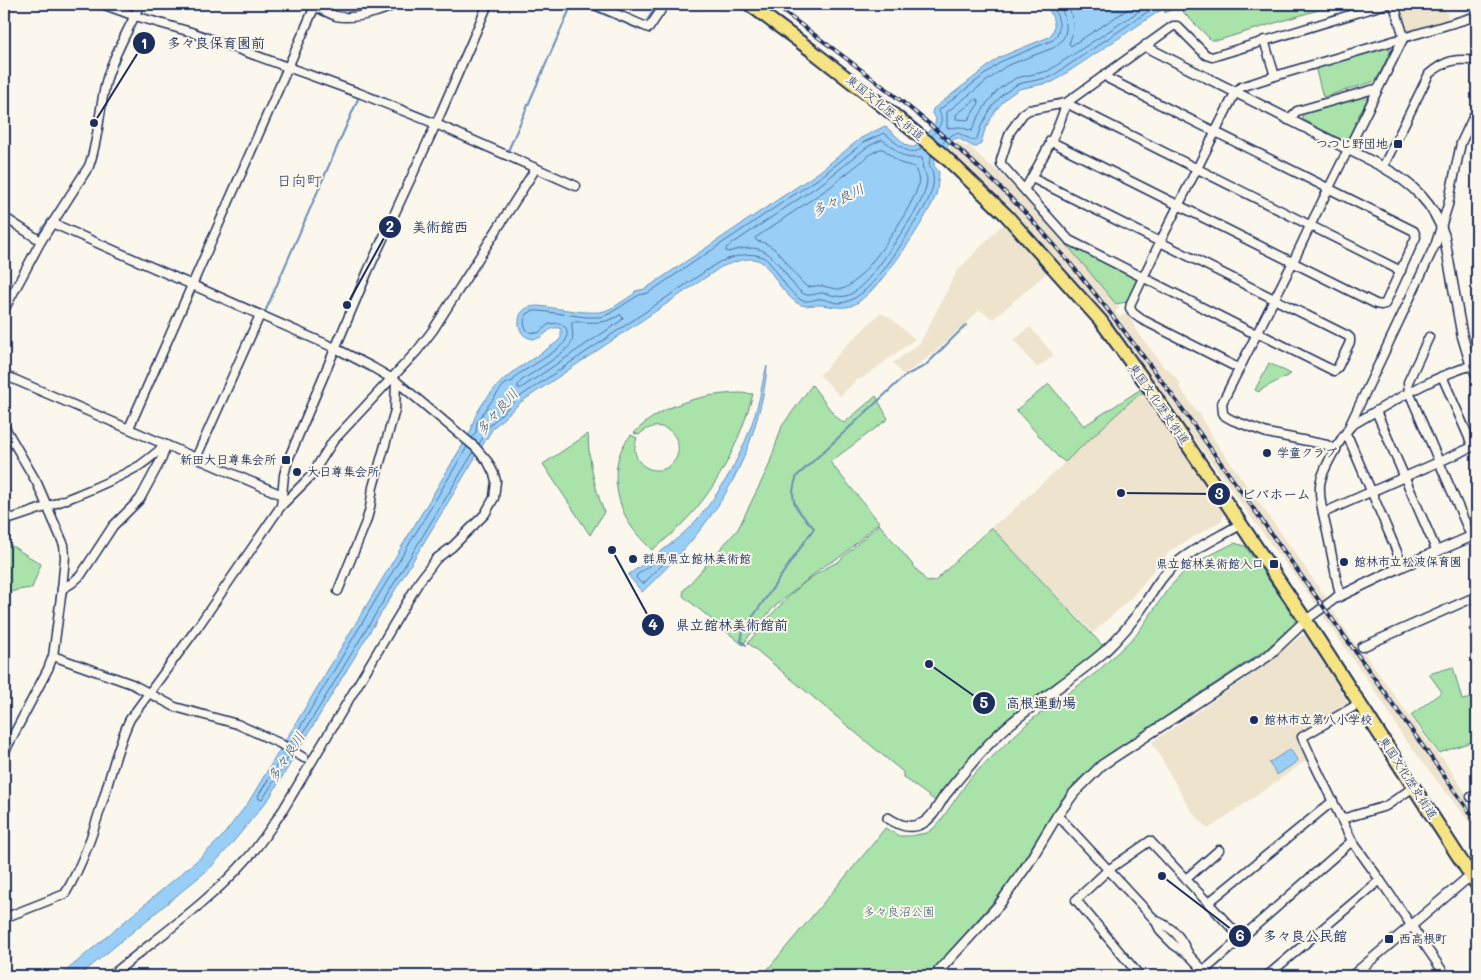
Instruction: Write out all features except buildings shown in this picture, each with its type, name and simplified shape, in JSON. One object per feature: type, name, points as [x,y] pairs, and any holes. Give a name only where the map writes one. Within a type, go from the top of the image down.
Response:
[{"type":"highway","name":"東国文化歴史街道","points":[[749,4],[812,50],[943,155],[1006,215],[1101,321],[1152,392],[1306,620],[1475,881]]},
{"type":"street","points":[[102,4],[135,16],[191,32],[359,93],[436,124],[576,186]]},
{"type":"street","points":[[4,310],[41,241],[89,166],[93,155],[106,81],[140,4]]},
{"type":"street","points":[[129,428],[288,66],[312,5],[337,16],[347,17],[376,13],[388,9],[395,4]]},
{"type":"street","points":[[281,506],[284,475],[288,460],[368,270],[436,124],[488,4]]},
{"type":"street","points":[[593,4],[649,28],[664,4]]},
{"type":"street","points":[[1032,178],[1350,338],[1350,342],[1338,367],[1334,370],[1069,240],[1001,164],[1000,160],[1010,132],[1023,114],[1029,110],[1066,103],[1173,26],[1177,26],[1206,55],[1212,56],[1386,4]]},
{"type":"street","points":[[1336,450],[1326,445],[1267,433],[1232,420],[1223,413],[1222,403],[1404,37],[1394,5],[1392,4]]},
{"type":"street","points":[[1238,368],[1141,319],[1130,310],[1130,305],[1142,277],[1235,93],[1241,87],[1275,76],[1477,16]]},
{"type":"street","points":[[1264,40],[1275,76]]},
{"type":"street","points":[[1146,46],[1398,175],[1418,192],[1430,207],[1441,227],[1462,335],[1466,351],[1474,365],[1477,376]]},
{"type":"street","points":[[1383,167],[1429,74],[1440,64],[1452,60],[1477,61]]},
{"type":"street","points":[[1050,141],[1376,304],[1385,304],[1416,237],[1414,231],[1109,78],[1106,74]]},
{"type":"street","points":[[1288,120],[1297,111],[1378,89]]},
{"type":"street","points":[[1024,189],[1032,178],[1064,112],[1066,103]]},
{"type":"street","points":[[1066,103],[1401,271]]},
{"type":"street","points":[[1338,596],[1323,513],[1320,485],[1322,476],[1346,432],[1432,252],[1448,205],[1461,143],[1477,109]]},
{"type":"street","points":[[4,918],[65,894],[81,864],[94,831],[122,736],[130,719],[197,628],[281,506],[311,476],[333,441],[393,380],[433,330],[536,168]]},
{"type":"street","points":[[4,217],[41,241]]},
{"type":"street","points":[[52,224],[335,348],[393,380],[475,447],[491,467],[496,481],[494,498],[491,505],[485,514],[459,540],[436,559],[419,582],[283,810],[246,861],[208,897],[111,976]]},
{"type":"street","points":[[196,458],[260,315]]},
{"type":"street","points":[[934,976],[999,905],[1028,864],[1057,816],[1074,793],[1102,765],[1268,656],[1306,620],[1338,596],[1474,535],[1438,463],[1409,392],[1408,382],[1429,337]]},
{"type":"street","points":[[1346,432],[1376,411],[1409,392],[1442,376],[1474,365]]},
{"type":"street","points":[[4,375],[282,495]]},
{"type":"street","points":[[1323,513],[1475,446],[1442,376]]},
{"type":"street","points":[[338,591],[370,508],[373,487],[395,410],[393,380]]},
{"type":"street","points":[[1376,411],[1437,552]]},
{"type":"street","points":[[1346,432],[1404,566]]},
{"type":"street","points":[[5,433],[37,483],[64,545],[65,557],[53,656],[48,669],[5,749]]},
{"type":"street","points":[[4,521],[95,488],[140,465],[166,445]]},
{"type":"street","points":[[62,589],[81,575],[113,526],[140,499],[162,458],[166,445]]},
{"type":"street","points":[[888,818],[904,826],[912,827],[925,822],[986,746],[1023,714],[1073,678],[1118,639],[1170,569],[1182,558],[1241,524]]},
{"type":"street","points":[[1362,646],[1477,596]]},
{"type":"street","points":[[53,656],[132,684],[175,707],[238,724],[304,758]]},
{"type":"street","points":[[1360,703],[1302,737],[1352,840],[1445,976]]},
{"type":"street","points":[[1342,819],[1386,806],[1414,787]]},
{"type":"street","points":[[1208,903],[1333,801]]},
{"type":"street","points":[[1057,816],[1155,920],[1169,926],[1181,938],[1189,955],[1203,975],[1241,938],[1352,840]]},
{"type":"street","points":[[1136,975],[1076,900],[1108,870],[1150,841],[1241,938]]},
{"type":"street","points":[[1186,879],[1219,850]]},
{"type":"street","points":[[1267,976],[1380,880]]},
{"type":"street","points":[[1352,976],[1464,881],[1475,881]]},
{"type":"shaded area","points":[[1398,4],[1444,4],[1448,17],[1446,20],[1408,31],[1404,28]]},
{"type":"shaded area","points":[[957,141],[965,147],[969,146],[1020,193],[1067,245],[1116,304],[1119,308],[1115,312],[1119,317],[1126,314],[1131,320],[1134,327],[1165,369],[1167,368],[1181,384],[1179,386],[1197,413],[1199,412],[1215,441],[1295,553],[1327,602],[1319,608],[1276,551],[1111,324],[1116,321],[1111,315],[1107,318],[1056,258],[1004,204],[947,150]]},
{"type":"shaded area","points":[[1007,225],[1049,271],[993,319],[980,310],[936,351],[914,368],[902,374],[893,363],[920,343],[957,271],[1001,226]]},
{"type":"shaded area","points":[[880,313],[889,317],[915,339],[863,378],[858,379],[840,396],[820,375],[844,348]]},
{"type":"shaded area","points":[[1030,327],[1054,355],[1037,368],[1014,340]]},
{"type":"shaded area","points":[[1144,391],[1224,513],[1223,520],[1171,550],[1131,598],[1093,633],[991,527],[1009,514]]},
{"type":"shaded area","points":[[1331,608],[1362,655],[1363,652],[1439,757],[1442,757],[1477,811],[1477,832],[1404,738],[1384,704],[1322,615]]},
{"type":"shaded area","name":"館林市立第八小学校","points":[[1302,635],[1308,635],[1336,678],[1334,679],[1347,701],[1350,700],[1351,702],[1299,735],[1308,756],[1307,760],[1210,828],[1207,828],[1190,809],[1152,742],[1256,672]]},
{"type":"green space","points":[[1164,4],[1338,4],[1219,40],[1211,40],[1179,8],[1165,13]]},
{"type":"green space","points":[[1384,47],[1390,49],[1390,52],[1376,81],[1323,97],[1315,67]]},
{"type":"green space","points":[[1364,95],[1367,99],[1348,139],[1345,141],[1302,120],[1303,113]]},
{"type":"green space","points":[[1068,244],[1136,277],[1137,282],[1127,302],[1116,304]]},
{"type":"green space","points":[[1269,363],[1291,374],[1259,392],[1255,390]]},
{"type":"green space","points":[[1049,384],[1084,426],[1141,389],[1144,391],[1065,462],[1058,457],[1016,410]]},
{"type":"green space","points":[[812,385],[835,416],[844,423],[876,396],[888,419],[830,462],[879,522],[843,555],[821,568],[772,609],[743,645],[683,596],[684,590],[738,529],[768,468],[782,426]]},
{"type":"green space","points":[[740,393],[753,394],[737,440],[716,481],[688,518],[652,550],[631,527],[620,502],[616,478],[619,455],[624,445],[631,435],[637,438],[635,448],[641,464],[656,470],[664,469],[672,464],[678,454],[677,442],[672,432],[663,427],[653,427],[639,435],[634,433],[657,415],[683,402],[697,398]]},
{"type":"green space","points":[[588,434],[593,474],[604,512],[590,535],[543,464]]},
{"type":"green space","points":[[879,524],[927,582],[935,581],[991,527],[1104,647],[1092,659],[1020,711],[971,757],[937,802],[903,777],[903,772],[748,643],[788,597],[812,577],[838,562]]},
{"type":"green space","points":[[4,541],[41,564],[32,588],[17,590],[4,595]]},
{"type":"green space","name":"多々良沼公園","points":[[1234,543],[1245,546],[1295,618],[1295,624],[1265,650],[1105,757],[1078,780],[1061,800],[1007,886],[928,976],[762,976],[885,828],[899,836],[910,836],[927,833],[934,828],[971,777],[1030,721],[1097,672],[1137,634],[1168,589],[1191,565]]},
{"type":"green space","points":[[1453,667],[1462,700],[1477,697],[1477,740],[1439,753],[1411,715],[1442,692],[1429,674]]},
{"type":"water","name":"多々良川","points":[[1046,4],[1164,4],[1164,8],[1053,82],[1019,89],[1006,98],[996,110],[985,129],[981,143],[977,147],[958,138],[954,139],[934,160],[934,166],[939,172],[937,192],[931,206],[911,239],[886,274],[861,300],[851,306],[843,307],[802,305],[795,302],[785,292],[764,264],[754,259],[737,261],[721,267],[521,402],[493,428],[270,797],[210,868],[79,976],[60,976],[201,857],[221,838],[248,803],[471,431],[479,409],[506,377],[509,377],[513,372],[561,338],[561,329],[556,328],[538,339],[525,336],[519,325],[519,319],[523,311],[536,306],[588,312],[600,312],[609,309],[634,294],[635,291],[645,289],[819,172],[861,138],[885,126],[906,145],[915,147],[935,124],[936,118],[932,114],[933,109],[1000,57],[1049,37],[1054,29],[1054,25]]},
{"type":"water","points":[[767,366],[762,399],[749,445],[726,492],[697,534],[642,592],[628,575],[684,533],[702,514],[722,486],[738,457],[751,426]]},
{"type":"water","points":[[1290,749],[1298,761],[1277,775],[1269,763]]},
{"type":"waterway","points":[[442,122],[508,151],[572,4]]},
{"type":"waterway","points":[[580,4],[641,30]]},
{"type":"waterway","points":[[645,23],[658,4]]},
{"type":"waterway","points":[[369,92],[431,117]]},
{"type":"waterway","points":[[198,284],[265,312],[358,99]]},
{"type":"waterway","points":[[38,235],[49,219]]},
{"type":"waterway","points":[[181,276],[188,279]]},
{"type":"waterway","points":[[746,645],[741,641],[743,631],[814,528],[795,505],[793,493],[797,476],[906,375],[925,366],[966,325]]},
{"type":"railway","points":[[773,4],[876,81],[927,122],[1004,192],[1059,251],[1111,313],[1183,410],[1477,822]]},
{"type":"place","name":"多々良保育園前","points":[[94,123]]},
{"type":"place","name":"つつじ野団地","points":[[1398,144]]},
{"type":"place","name":"美術館西","points":[[347,305]]},
{"type":"place","name":"学童クラブ","points":[[1267,453]]},
{"type":"place","name":"新田大日尊集会所","points":[[286,460]]},
{"type":"place","name":"大日尊集会所","points":[[297,472]]},
{"type":"place","name":"ビバホーム","points":[[1121,493]]},
{"type":"place","name":"県立館林美術館前","points":[[612,550]]},
{"type":"place","name":"群馬県立館林美術館","points":[[633,559]]},
{"type":"place","name":"館林市立松波保育園","points":[[1344,562]]},
{"type":"place","name":"県立館林美術館入口","points":[[1274,564]]},
{"type":"place","name":"高根運動場","points":[[929,664]]},
{"type":"place","name":"館林市立第八小学校","points":[[1254,720]]},
{"type":"place","name":"多々良公民館","points":[[1162,876]]},
{"type":"place","name":"西高根町","points":[[1389,939]]},
{"type":"district","name":"日向町","points":[[299,181]]}]
